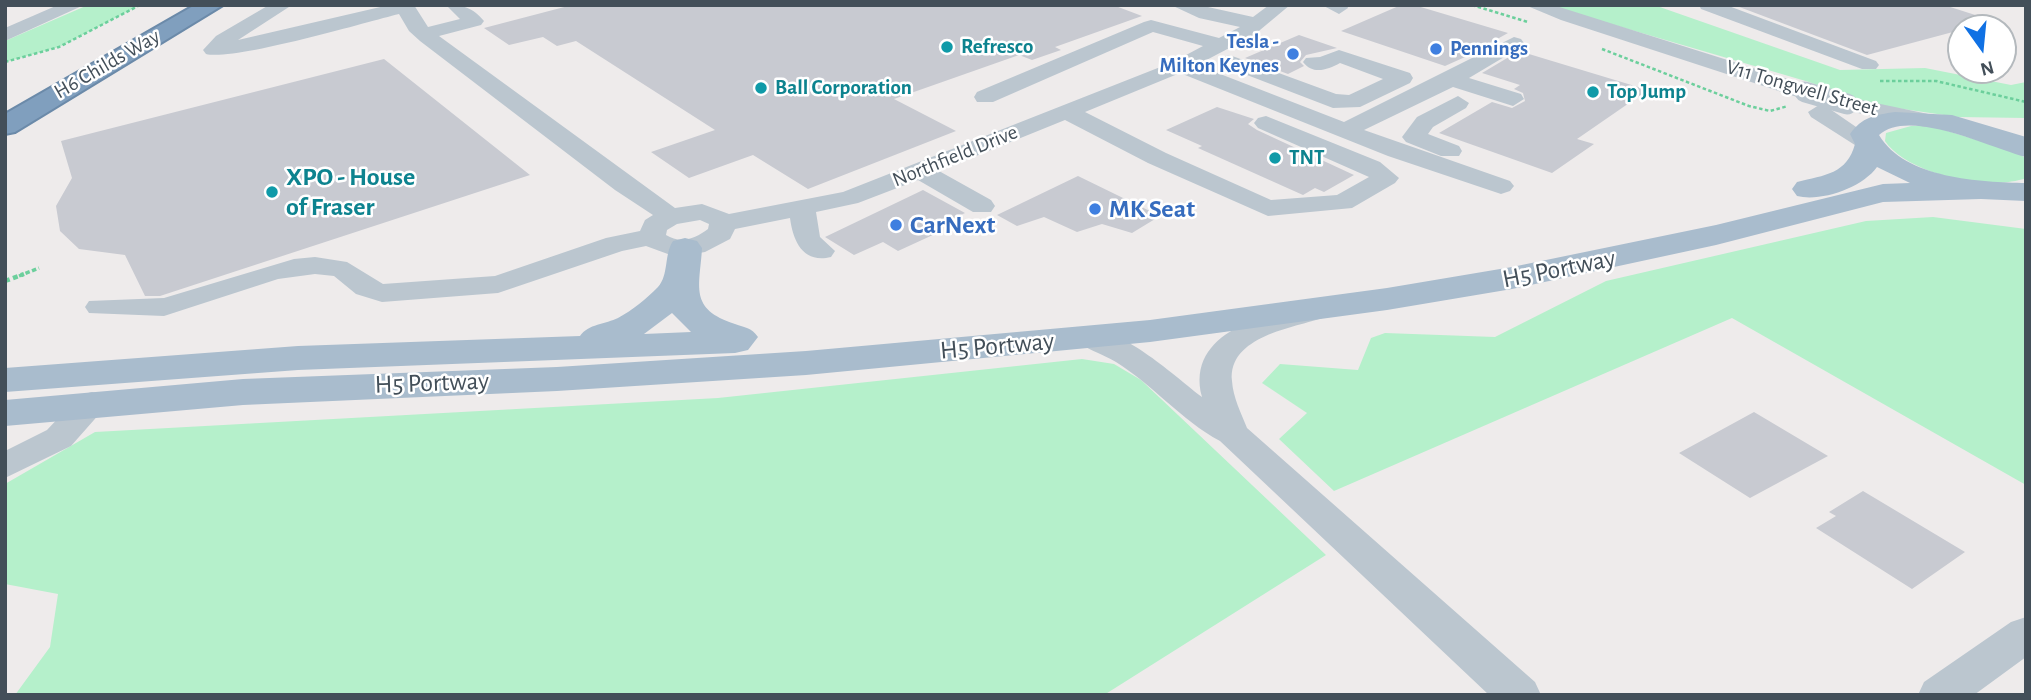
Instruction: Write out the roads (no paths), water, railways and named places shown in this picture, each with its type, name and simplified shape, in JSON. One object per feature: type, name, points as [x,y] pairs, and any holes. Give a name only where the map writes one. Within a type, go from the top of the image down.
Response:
[{"type":"highway","name":"H6 Childs Way","points":[[5,101],[103,41],[172,5]]},
{"type":"highway","name":"H6 Childs Way","points":[[5,126],[75,82],[212,5]]},
{"type":"main road","points":[[1925,120],[2026,127]]},
{"type":"main road","name":"H5 Portway","points":[[5,380],[214,362],[762,341],[1154,306],[1352,280],[1546,250],[1727,212],[1833,181],[1863,167],[1868,160],[1864,134],[1875,123],[1925,120]]},
{"type":"main road","points":[[1955,124],[1984,131],[2026,148]]},
{"type":"main road","points":[[1867,144],[1910,171],[2009,193]]},
{"type":"main road","name":"H5 Portway","points":[[5,412],[243,392],[725,369],[1090,337],[1321,309],[1512,278],[1627,255],[1883,193],[2009,193]]},
{"type":"main road","points":[[685,248],[679,285],[690,314],[700,322],[728,335],[762,341]]},
{"type":"main road","points":[[488,351],[619,333],[643,321],[679,285]]},
{"type":"street","points":[[5,35],[75,5]]},
{"type":"street","points":[[282,5],[223,40],[214,50],[255,43],[404,6],[416,27],[424,34],[624,185],[660,206],[663,246],[685,248]]},
{"type":"street","points":[[424,34],[474,21],[454,5]]},
{"type":"street","points":[[1180,5],[1206,14],[1257,24]]},
{"type":"street","name":"Northfield Drive","points":[[723,223],[849,198],[1180,66],[1225,53],[1281,5]]},
{"type":"street","name":"V11 Tongwell Street","points":[[1534,5],[1796,95],[1925,120]]},
{"type":"street","points":[[1708,5],[1873,73]]},
{"type":"street","points":[[985,97],[1148,18],[1225,53],[1318,63],[1402,78],[1352,102],[1333,101],[1318,63]]},
{"type":"street","points":[[1346,130],[1451,79],[1514,43]]},
{"type":"street","points":[[1180,66],[1397,151],[1501,186]]},
{"type":"street","points":[[1451,79],[1513,99]]},
{"type":"street","points":[[1384,87],[1422,94]]},
{"type":"street","name":"V11 Tongwell Street","points":[[1796,95],[1867,144]]},
{"type":"street","points":[[1442,165],[1459,155],[1414,136],[1425,122],[1458,103]]},
{"type":"street","points":[[1065,111],[1157,158],[1268,208],[1342,202],[1386,178],[1371,167],[1266,123]]},
{"type":"street","points":[[918,170],[982,206]]},
{"type":"street","points":[[802,208],[807,240],[821,251]]},
{"type":"street","name":"Northfield Drive","points":[[100,307],[166,307],[268,274],[310,268],[335,268],[349,272],[367,290],[382,293],[498,285],[702,212],[719,218],[723,223]]},
{"type":"street","name":"Northfield Drive","points":[[685,248],[714,238],[720,233],[723,223]]},
{"type":"street","points":[[1232,432],[1215,377],[1217,363],[1224,350],[1252,332],[1321,309]]},
{"type":"street","points":[[1090,337],[1127,355],[1215,424],[1232,432],[1519,695]]},
{"type":"street","points":[[5,466],[59,438],[92,403]]},
{"type":"street","points":[[1940,695],[2026,634]]},
{"type":"place","name":"Refresco","points":[[947,47]]},
{"type":"place","name":"Pennings","points":[[1436,49]]},
{"type":"place","name":"Tesla - Milton Keynes","points":[[1293,54]]},
{"type":"place","name":"Ball Corporation","points":[[761,88]]},
{"type":"place","name":"Top Jump","points":[[1593,92]]},
{"type":"place","name":"TNT","points":[[1275,158]]},
{"type":"place","name":"XPO - House of Fraser","points":[[272,192]]},
{"type":"place","name":"MK Seat","points":[[1095,209]]},
{"type":"place","name":"CarNext","points":[[896,225]]}]
